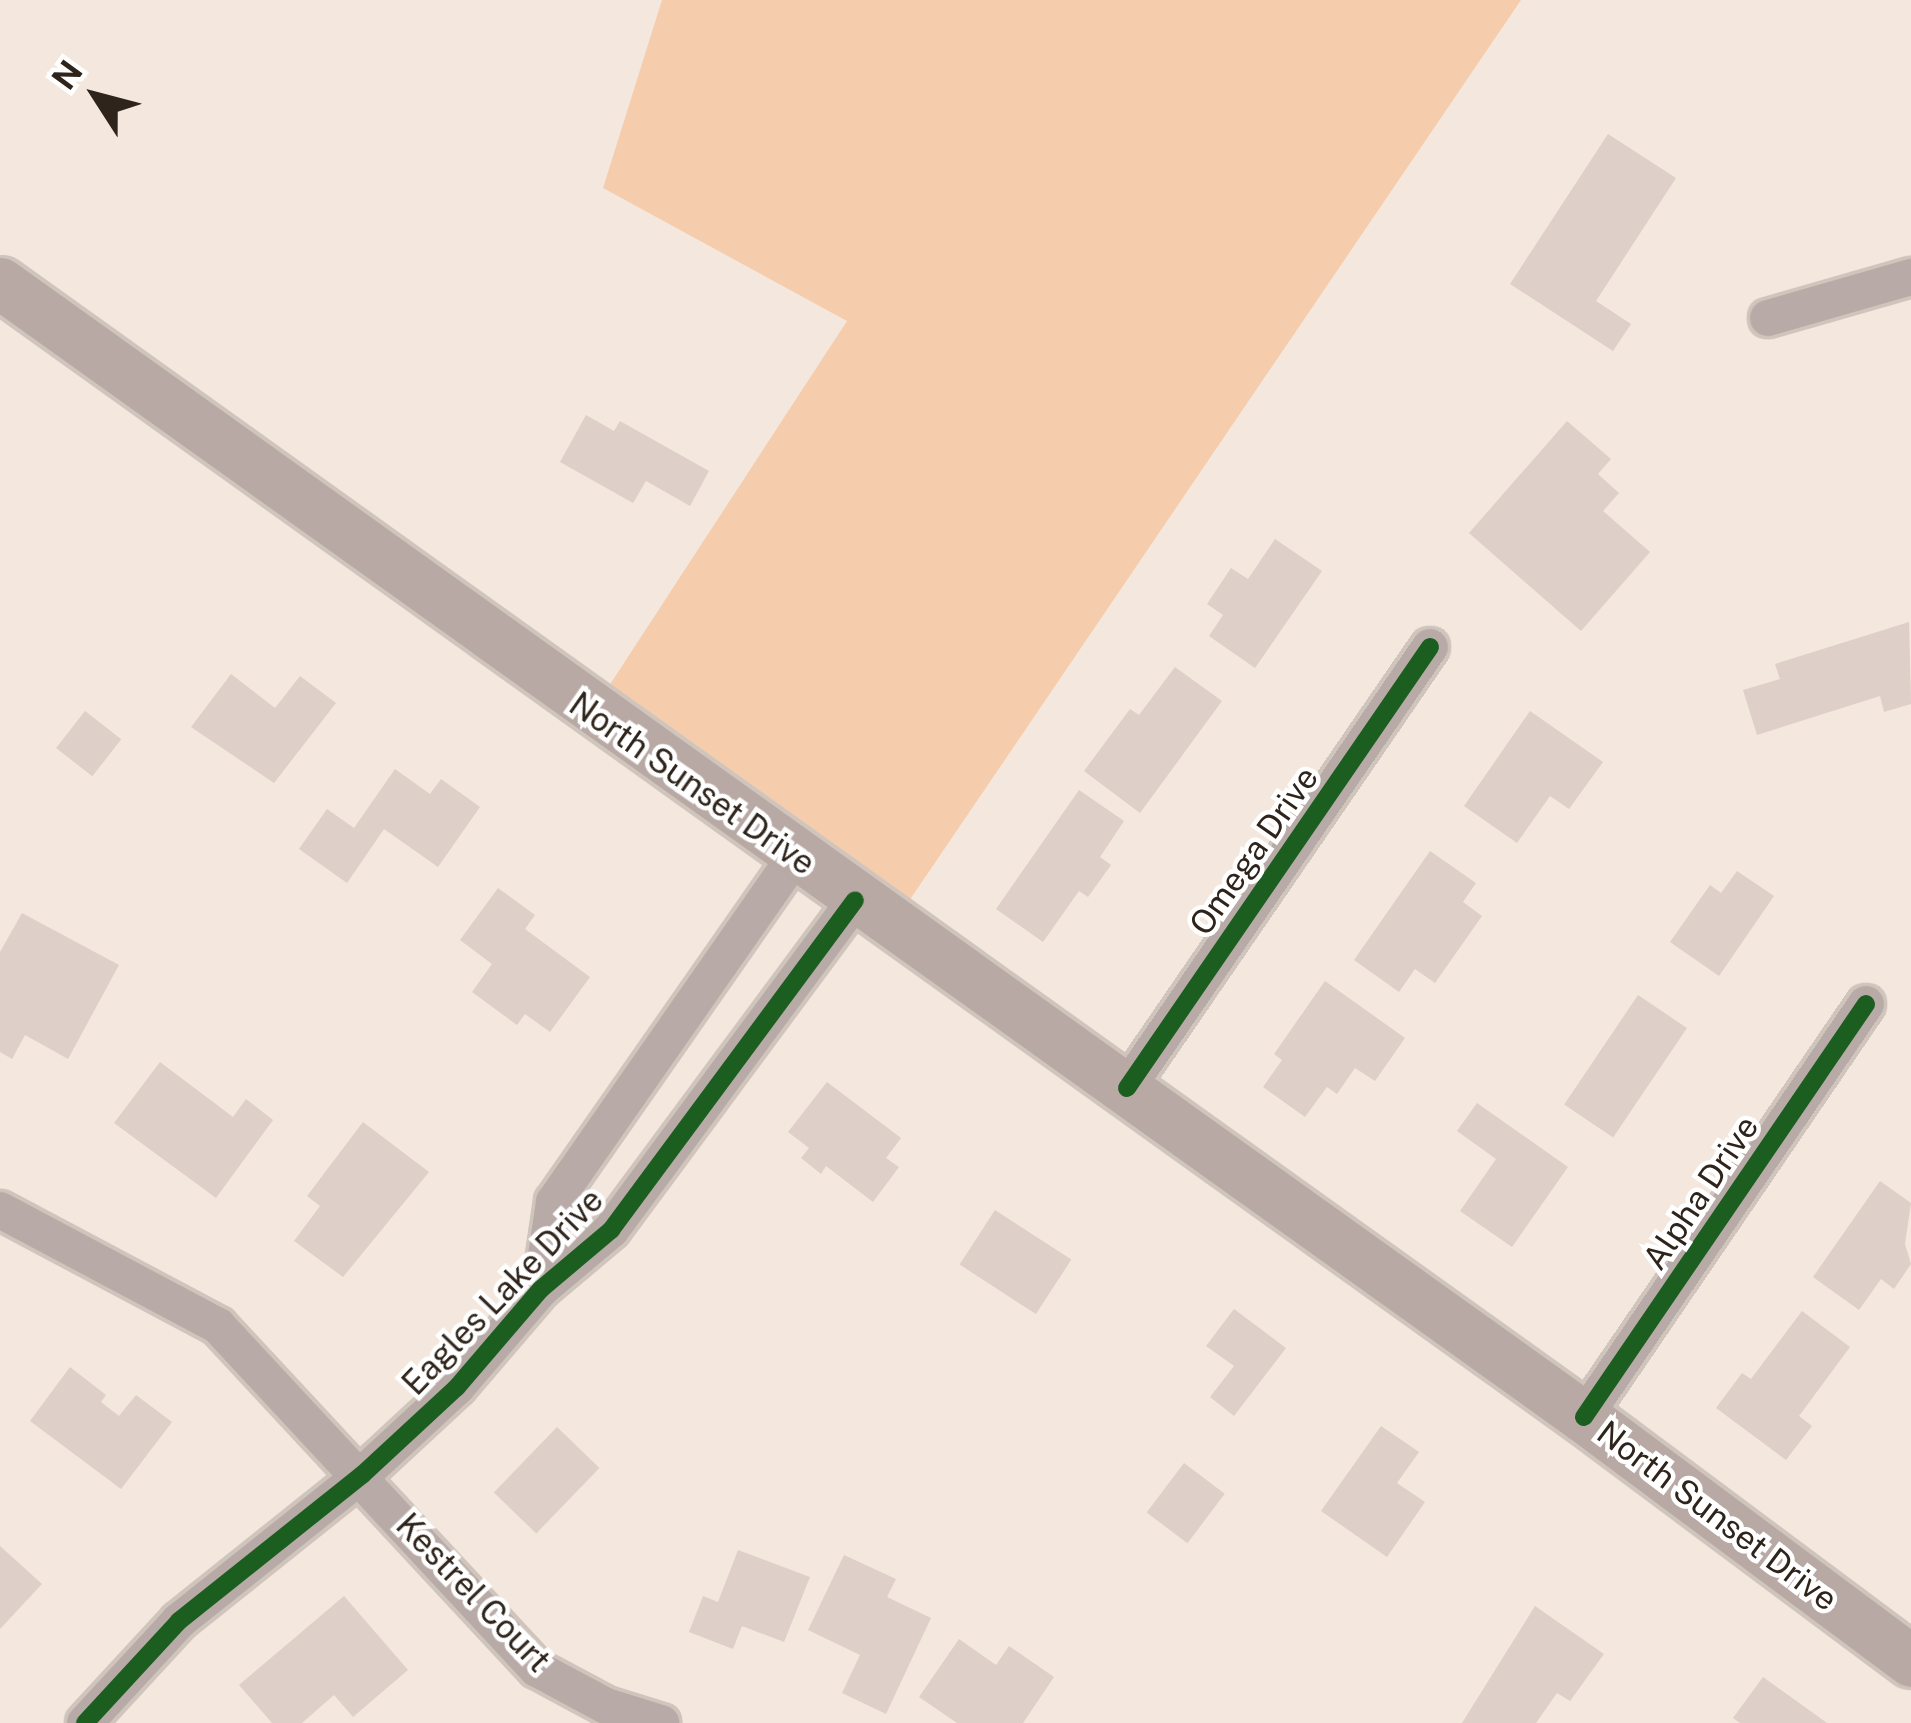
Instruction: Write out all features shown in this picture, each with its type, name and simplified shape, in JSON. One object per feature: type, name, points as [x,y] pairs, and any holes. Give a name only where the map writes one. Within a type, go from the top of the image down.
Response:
[{"type":"main road","name":"North Sunset Drive","points":[[0,283],[794,857],[1127,1088],[1584,1417],[1911,1661]]},
{"type":"street","points":[[1768,318],[1911,277]]},
{"type":"street","name":"Omega Drive","points":[[1127,1088],[1430,647]]},
{"type":"street","name":"Eagles Lake Drive","points":[[541,1289],[554,1202],[794,857]]},
{"type":"street","name":"Eagles Lake Drive","points":[[85,1723],[179,1621],[362,1475],[457,1387],[541,1289],[611,1230],[855,900]]},
{"type":"street","name":"Alpha Drive","points":[[1584,1417],[1866,1004]]},
{"type":"street","name":"Kestrel Court","points":[[0,1210],[218,1326],[362,1475],[537,1669],[606,1706],[661,1723]]},
{"type":"shaded area","points":[[662,0],[1521,0],[892,926],[592,712],[847,321],[603,188]]},
{"type":"building","points":[[1608,134],[1676,178],[1596,301],[1631,324],[1613,351],[1510,284]]},
{"type":"building","points":[[586,415],[614,431],[620,421],[709,471],[690,506],[646,481],[633,503],[560,462]]},
{"type":"building","points":[[1567,421],[1611,459],[1598,474],[1619,493],[1603,511],[1650,552],[1581,631],[1469,533]]},
{"type":"building","points":[[1275,539],[1322,571],[1255,668],[1209,636],[1223,615],[1207,604],[1231,568],[1248,579]]},
{"type":"building","points":[[1909,622],[1911,704],[1884,712],[1880,696],[1757,735],[1743,690],[1780,679],[1775,664]]},
{"type":"building","points":[[1175,667],[1222,701],[1140,813],[1084,771],[1130,709],[1139,715]]},
{"type":"building","points":[[231,674],[275,708],[300,676],[336,703],[274,783],[191,727]]},
{"type":"building","points":[[85,711],[121,739],[92,776],[56,748]]},
{"type":"building","points":[[1530,711],[1603,762],[1569,809],[1550,796],[1517,843],[1464,806]]},
{"type":"building","points":[[395,769],[430,794],[441,779],[480,807],[438,867],[384,829],[347,883],[299,849],[327,809],[354,828]]},
{"type":"building","points":[[1079,790],[1124,821],[1100,857],[1111,865],[1088,897],[1079,891],[1043,942],[996,909]]},
{"type":"building","points":[[1430,851],[1476,883],[1463,902],[1482,916],[1435,983],[1415,969],[1399,992],[1354,960]]},
{"type":"building","points":[[1737,871],[1774,896],[1719,976],[1670,942],[1710,885],[1721,893]]},
{"type":"building","points":[[498,888],[535,915],[525,929],[590,977],[550,1032],[525,1014],[517,1025],[472,992],[492,964],[460,940]]},
{"type":"building","points":[[22,913],[119,965],[68,1059],[25,1035],[12,1059],[0,1052],[0,952]]},
{"type":"building","points":[[1325,981],[1405,1038],[1375,1081],[1355,1068],[1337,1094],[1327,1087],[1305,1117],[1263,1087],[1282,1060],[1274,1054]]},
{"type":"building","points":[[1638,995],[1687,1028],[1613,1137],[1564,1104]]},
{"type":"building","points":[[160,1062],[233,1117],[246,1099],[273,1120],[216,1198],[114,1123]]},
{"type":"building","points":[[827,1082],[901,1138],[886,1158],[899,1167],[873,1202],[826,1166],[821,1174],[801,1158],[809,1148],[788,1132]]},
{"type":"building","points":[[1477,1103],[1568,1167],[1512,1247],[1460,1211],[1496,1159],[1457,1131]]},
{"type":"building","points":[[363,1122],[429,1172],[343,1277],[294,1241],[320,1206],[307,1196]]},
{"type":"building","points":[[1880,1181],[1911,1203],[1905,1244],[1911,1264],[1894,1289],[1881,1279],[1859,1310],[1813,1277]]},
{"type":"building","points":[[995,1210],[1071,1260],[1036,1314],[960,1265]]},
{"type":"building","points":[[1234,1309],[1286,1348],[1234,1416],[1210,1397],[1234,1366],[1206,1346]]},
{"type":"building","points":[[1802,1311],[1850,1347],[1799,1416],[1812,1426],[1786,1460],[1716,1408],[1742,1373],[1751,1379]]},
{"type":"building","points":[[70,1367],[106,1395],[101,1402],[119,1416],[136,1395],[172,1422],[121,1489],[30,1421]]},
{"type":"building","points":[[1381,1426],[1419,1452],[1397,1483],[1425,1502],[1387,1557],[1321,1511]]},
{"type":"building","points":[[557,1427],[599,1468],[536,1533],[494,1492]]},
{"type":"building","points":[[1184,1463],[1225,1494],[1187,1543],[1147,1513]]},
{"type":"building","points":[[0,1546],[42,1584],[0,1629]]},
{"type":"building","points":[[738,1550],[810,1577],[784,1642],[742,1626],[733,1649],[689,1632],[703,1596],[718,1602]]},
{"type":"building","points":[[844,1555],[896,1579],[887,1597],[931,1618],[886,1714],[842,1693],[860,1655],[808,1630]]},
{"type":"building","points":[[344,1596],[408,1670],[353,1717],[334,1695],[302,1723],[272,1723],[239,1685]]},
{"type":"building","points":[[1535,1606],[1604,1654],[1570,1701],[1557,1693],[1536,1723],[1462,1723]]},
{"type":"building","points":[[959,1639],[996,1665],[1009,1646],[1054,1677],[1023,1723],[957,1723],[919,1697]]},
{"type":"building","points":[[1763,1677],[1827,1723],[1740,1723],[1733,1718]]},
{"type":"cycle path","points":[[1127,1088],[1430,647]]},
{"type":"cycle path","points":[[85,1723],[179,1621],[362,1475],[457,1387],[541,1289],[611,1230],[855,900]]},
{"type":"cycle path","points":[[1584,1417],[1866,1004]]}]
